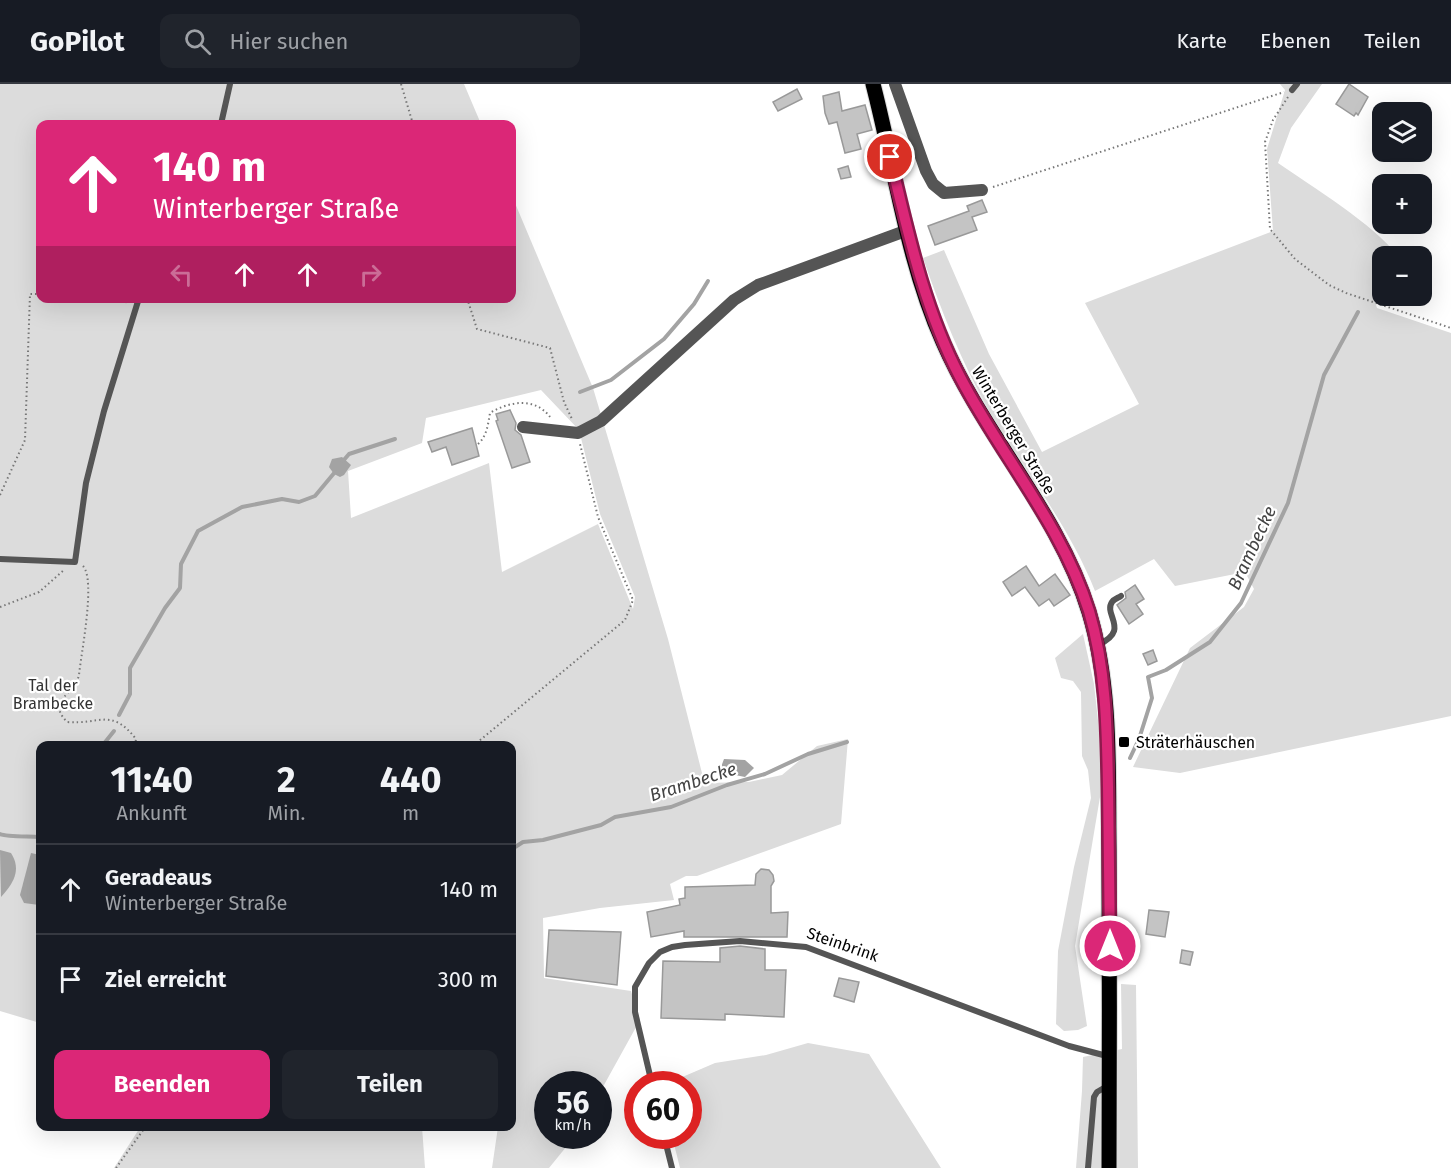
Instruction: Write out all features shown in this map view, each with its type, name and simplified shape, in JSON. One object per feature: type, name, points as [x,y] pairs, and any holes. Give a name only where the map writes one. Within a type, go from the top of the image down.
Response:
[{"type":"main road","name":"Winterberger Straße","points":[[873,84],[920,275],[943,342],[979,412],[1052,527],[1068,558],[1089,610],[1098,645],[1104,685],[1108,761],[1110,1057]]},
{"type":"main road","points":[[1109,1168],[1110,1057]]},
{"type":"street","points":[[896,84],[926,171],[933,184],[944,193],[982,190]]},
{"type":"street","points":[[523,427],[578,433],[601,421],[734,300],[758,285],[908,230]]},
{"type":"lane","points":[[222,120],[230,84]]},
{"type":"lane","points":[[0,559],[75,562],[86,483],[104,411],[137,303]]},
{"type":"lane","points":[[1098,645],[1108,641],[1114,633],[1114,621],[1110,608],[1112,602],[1121,596]]},
{"type":"lane","name":"Steinbrink","points":[[649,1071],[635,1012],[635,987],[640,976],[660,952],[672,947],[729,942],[806,947],[1069,1046],[1110,1057]]},
{"type":"lane","points":[[1088,1168],[1094,1097],[1097,1092],[1109,1085]]},
{"type":"lane","points":[[667,1149],[672,1168]]},
{"type":"path","points":[[401,84],[412,120]]},
{"type":"path","points":[[982,190],[1294,86]]},
{"type":"path","points":[[1294,86],[1273,120],[1265,142],[1270,229],[1295,259],[1329,285],[1346,293],[1451,328]]},
{"type":"path","points":[[0,495],[25,440],[30,294],[36,294]]},
{"type":"path","points":[[469,303],[477,329],[550,348],[564,402],[578,433],[598,518],[633,600],[625,620],[479,741]]},
{"type":"path","points":[[0,607],[39,592],[75,562],[86,569],[89,578],[88,609],[77,684],[62,700],[58,708],[67,722],[79,723],[110,719],[119,722],[136,741]]},
{"type":"path","points":[[116,1168],[142,1131]]},
{"type":"green space","name":"Tal der Brambecke","points":[[0,84],[464,84],[479,120],[36,120],[36,303],[516,303],[516,205],[593,388],[668,639],[704,781],[706,783],[749,782],[782,775],[817,746],[848,739],[841,824],[697,876],[686,876],[670,884],[674,900],[600,908],[543,918],[544,978],[631,991],[640,1020],[612,1071],[534,1071],[534,1149],[564,1149],[549,1168],[492,1168],[497,1131],[516,1131],[516,741],[36,741],[36,1022],[0,1011]],"holes":[[[541,390],[579,430],[600,514],[635,597],[633,609],[598,524],[502,572],[489,463],[351,518],[348,471],[422,443],[426,418]]]},
{"type":"green space","points":[[1280,84],[1322,84],[1291,128],[1278,163],[1358,219],[1372,230],[1372,234],[1376,234],[1389,246],[1372,246],[1372,306],[1451,333],[1451,716],[1180,773],[1133,767],[1190,648],[1244,607],[1254,589],[1245,572],[1175,586],[1154,559],[1095,591],[1059,520],[978,391],[952,335],[923,258],[944,250],[989,354],[1042,452],[1139,404],[1085,303],[1273,231],[1267,149],[1285,90]]},
{"type":"green space","points":[[1083,634],[1094,684],[1101,748],[1100,797],[1075,946],[1087,1026],[1078,1030],[1064,1031],[1056,1024],[1058,951],[1074,867],[1091,798],[1088,770],[1082,756],[1081,692],[1073,681],[1061,678],[1055,658]]},
{"type":"green space","points":[[1121,984],[1136,985],[1138,1168],[1076,1168],[1083,1057],[1122,1049]]},
{"type":"green space","points":[[808,1043],[869,1054],[941,1168],[680,1168],[675,1149],[702,1149],[702,1071],[696,1071],[715,1063],[766,1055]]},
{"type":"green space","points":[[138,1131],[422,1131],[425,1168],[114,1168]]},
{"type":"shaded area","points":[[342,457],[351,465],[340,477],[334,474],[329,467],[332,459]]},
{"type":"shaded area","points":[[724,759],[745,760],[754,768],[745,777],[730,774],[721,767]]},
{"type":"shaded area","points":[[0,850],[11,853],[16,865],[15,876],[1,897]]},
{"type":"shaded area","points":[[31,853],[36,854],[36,905],[24,903],[20,895]]},
{"type":"building","points":[[1349,84],[1368,97],[1358,115],[1356,113],[1354,116],[1336,104]]},
{"type":"building","points":[[797,89],[802,99],[778,111],[773,102]]},
{"type":"building","points":[[839,92],[842,111],[865,105],[872,130],[857,134],[861,149],[845,153],[837,122],[829,124],[823,96]]},
{"type":"building","points":[[848,166],[851,177],[841,179],[838,169]]},
{"type":"building","points":[[982,200],[987,212],[972,217],[977,230],[935,245],[928,226],[969,211],[967,206]]},
{"type":"building","points":[[510,410],[516,423],[515,430],[521,435],[530,462],[512,468],[496,421],[498,420],[496,414]]},
{"type":"building","points":[[472,428],[479,456],[452,465],[446,447],[432,452],[428,442]]},
{"type":"building","points":[[1026,566],[1039,586],[1055,574],[1070,595],[1054,606],[1049,599],[1039,606],[1025,587],[1012,596],[1003,582]]},
{"type":"building","points":[[1135,585],[1144,599],[1136,604],[1143,614],[1129,624],[1117,605],[1126,598],[1125,592]]},
{"type":"building","points":[[1153,650],[1157,661],[1148,665],[1143,654]]},
{"type":"building","points":[[761,869],[769,870],[773,875],[771,913],[788,912],[787,937],[684,937],[684,931],[651,937],[647,912],[680,905],[679,899],[685,898],[685,887],[755,885],[756,874]]},
{"type":"building","points":[[1149,910],[1169,912],[1165,937],[1146,934]]},
{"type":"building","points":[[549,930],[621,932],[617,985],[546,976]]},
{"type":"building","points":[[740,946],[765,949],[765,970],[786,970],[784,1017],[725,1014],[725,1020],[661,1018],[663,961],[720,962],[720,948]]},
{"type":"building","points":[[1182,950],[1193,952],[1190,965],[1180,963]]},
{"type":"building","points":[[839,978],[859,982],[854,1002],[834,996]]},
{"type":"waterway","points":[[580,392],[611,380],[664,339],[694,304],[708,281]]},
{"type":"waterway","name":"Brambecke","points":[[1130,758],[1139,739],[1152,698],[1148,677],[1166,670],[1210,642],[1241,603],[1288,503],[1324,375],[1358,312]]},
{"type":"waterway","points":[[343,461],[349,454],[395,439]]},
{"type":"waterway","points":[[119,715],[130,694],[130,668],[165,608],[180,588],[181,564],[198,531],[242,507],[282,499],[299,502],[315,496],[335,472]]},
{"type":"waterway","points":[[106,741],[114,731]]},
{"type":"waterway","name":"Brambecke","points":[[516,846],[523,842],[543,840],[601,825],[615,817],[671,807],[727,785],[765,774],[808,754],[847,742]]},
{"type":"waterway","name":"Brambecke","points":[[0,834],[36,837]]},
{"type":"place","name":"Sträterhäuschen","points":[[1124,742]]},
{"type":"route","points":[[890,157],[916,264],[943,342],[979,412],[1052,527],[1068,558],[1089,610],[1098,645],[1104,685],[1107,730],[1110,946]]}]
